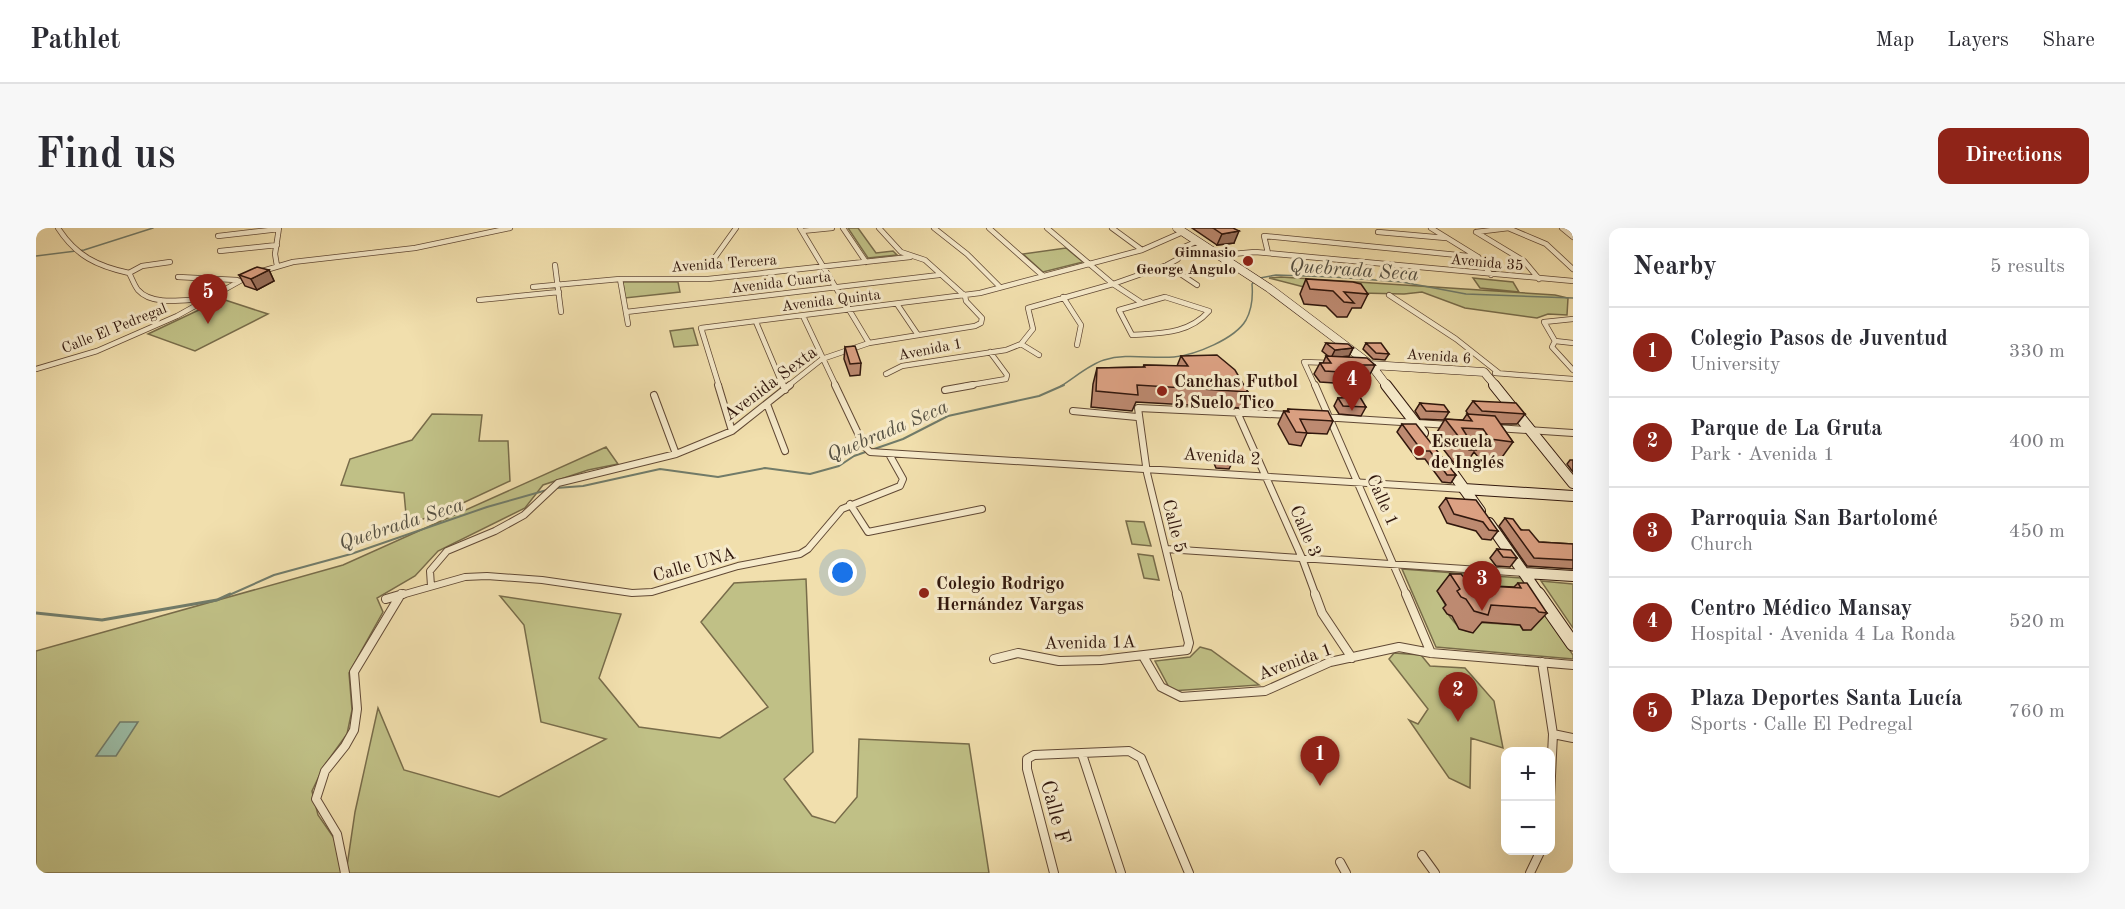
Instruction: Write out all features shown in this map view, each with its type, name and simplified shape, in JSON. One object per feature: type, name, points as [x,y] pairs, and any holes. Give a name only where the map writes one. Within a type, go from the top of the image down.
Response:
[{"type":"main road","points":[[1181,229],[1269,288],[1371,364],[1429,442]]},
{"type":"main road","name":"Avenida 6","points":[[1371,364],[1484,372]]},
{"type":"main road","points":[[1484,372],[1573,483]]},
{"type":"main road","points":[[1443,460],[1573,644]]},
{"type":"main road","name":"Avenida 2","points":[[1464,489],[1573,496]]},
{"type":"main road","points":[[1524,573],[1573,576]]},
{"type":"street","points":[[58,228],[90,263],[129,273],[142,266],[171,262]]},
{"type":"street","points":[[218,236],[279,228],[275,254],[277,266]]},
{"type":"street","name":"Calle El Pedregal","points":[[36,369],[97,351],[177,316],[240,280],[277,266],[321,258],[422,247],[510,228]]},
{"type":"street","points":[[713,260],[736,228]]},
{"type":"street","points":[[832,228],[801,230],[869,343]]},
{"type":"street","points":[[843,228],[866,262]]},
{"type":"street","points":[[879,228],[901,252],[925,260],[965,296]]},
{"type":"street","points":[[934,228],[967,254],[1000,287]]},
{"type":"street","points":[[989,228],[1042,275]]},
{"type":"street","points":[[1047,228],[1113,284],[1142,303],[1165,297],[1185,305],[1209,310],[1205,316],[1176,332],[1132,334],[1119,310],[1142,303]]},
{"type":"street","points":[[1112,228],[1142,250]]},
{"type":"street","points":[[1431,228],[1478,257],[1491,275]]},
{"type":"street","points":[[1539,279],[1524,261],[1476,232],[1508,228],[1546,244],[1573,269]]},
{"type":"street","points":[[1562,228],[1573,237]]},
{"type":"street","name":"Avenida Quinta","points":[[732,431],[701,328],[965,296],[1142,250],[1181,229]]},
{"type":"street","points":[[1378,232],[1448,239]]},
{"type":"street","points":[[1268,253],[1264,236],[1478,257]]},
{"type":"street","points":[[1039,355],[1021,344],[1033,329],[1028,308],[1113,284],[1167,265],[1178,259],[1188,245],[1198,241]]},
{"type":"street","points":[[220,251],[278,244]]},
{"type":"street","points":[[1182,251],[1207,246]]},
{"type":"street","name":"Avenida 35","points":[[1221,255],[1245,252],[1268,253],[1573,281]]},
{"type":"street","name":"Avenida Tercera","points":[[533,287],[620,279],[708,279],[916,256]]},
{"type":"street","points":[[555,265],[561,312]]},
{"type":"street","points":[[1167,265],[1197,285]]},
{"type":"street","points":[[129,273],[135,287],[148,297],[204,299]]},
{"type":"street","name":"Avenida Cuarta","points":[[626,312],[939,275]]},
{"type":"street","points":[[178,277],[240,280]]},
{"type":"street","points":[[620,279],[628,324]]},
{"type":"street","points":[[479,300],[559,292]]},
{"type":"street","points":[[1389,295],[1456,339],[1498,373]]},
{"type":"street","name":"Avenida Sexta","points":[[431,586],[430,571],[447,551],[495,531],[524,515],[558,483],[676,454],[732,431],[822,359],[869,343],[975,326],[982,320],[965,296]]},
{"type":"street","points":[[1064,297],[1081,323],[1082,337],[1077,345]]},
{"type":"street","points":[[897,304],[918,335]]},
{"type":"street","points":[[803,315],[822,359]]},
{"type":"street","points":[[1555,341],[1544,322],[1573,319]]},
{"type":"street","points":[[756,321],[785,390]]},
{"type":"street","points":[[1555,341],[1573,343]]},
{"type":"street","points":[[1555,341],[1552,347],[1573,370]]},
{"type":"street","name":"Avenida 1","points":[[886,374],[902,366],[1005,350],[1021,344]]},
{"type":"street","points":[[945,390],[1004,380],[1007,377],[990,352]]},
{"type":"street","name":"Avenida 2","points":[[822,359],[863,445],[870,452],[1464,489]]},
{"type":"street","name":"Calle 1","points":[[1337,363],[1304,362],[1395,564],[1431,653]]},
{"type":"street","name":"Avenida 6","points":[[1360,364],[1371,364]]},
{"type":"street","name":"Avenida 6","points":[[1484,372],[1573,380]]},
{"type":"street","points":[[654,395],[676,454]]},
{"type":"street","points":[[767,404],[785,451]]},
{"type":"street","name":"Calle 5","points":[[1187,650],[1189,643],[1147,468],[1137,417],[1138,408],[1237,412]]},
{"type":"street","points":[[1073,411],[1137,417]]},
{"type":"street","points":[[1237,412],[1296,416]]},
{"type":"street","name":"Calle 3","points":[[1237,412],[1302,558],[1322,614],[1352,658]]},
{"type":"street","points":[[1319,417],[1456,425]]},
{"type":"street","points":[[1488,427],[1573,433]]},
{"type":"street","name":"Calle UNA","points":[[386,599],[465,577],[487,576],[542,580],[632,593],[652,592],[738,566],[800,554],[808,549],[836,515],[850,504],[892,491],[900,486],[903,479],[889,454]]},
{"type":"street","points":[[850,504],[868,532],[982,509]]},
{"type":"street","points":[[1166,549],[1524,573]]},
{"type":"street","points":[[345,873],[337,834],[316,799],[325,771],[345,746],[354,730],[357,709],[354,672],[401,594]]},
{"type":"street","name":"Avenida 1","points":[[1143,656],[1160,687],[1168,695],[1181,697],[1265,691],[1330,662],[1400,648],[1431,653],[1573,665]]},
{"type":"street","name":"Avenida 1A","points":[[994,659],[1018,653],[1059,661],[1143,656],[1187,650]]},
{"type":"street","points":[[1542,662],[1553,734],[1553,747]]},
{"type":"street","points":[[1553,734],[1573,738]]},
{"type":"street","points":[[1121,873],[1082,754],[1129,751],[1141,758],[1189,873]]},
{"type":"street","name":"Calle F","points":[[1054,873],[1026,769],[1027,759],[1034,755],[1082,754]]},
{"type":"street","points":[[1422,855],[1435,873]]},
{"type":"street","points":[[1530,873],[1539,855]]},
{"type":"street","points":[[1340,862],[1346,873]]},
{"type":"green space","points":[[848,228],[858,228],[876,253],[893,251],[897,255],[868,258]]},
{"type":"green space","points":[[1066,248],[1083,262],[1043,272],[1023,254]]},
{"type":"green space","points":[[1269,278],[1555,295],[1568,298],[1567,315],[1548,314],[1537,318],[1465,308],[1422,292],[1360,293],[1304,287]]},
{"type":"green space","points":[[1473,278],[1513,282],[1519,292],[1480,288]]},
{"type":"green space","points":[[623,282],[678,282],[680,292],[625,298]]},
{"type":"green space","points":[[222,299],[268,314],[195,351],[148,334]]},
{"type":"green space","points":[[693,328],[698,345],[674,347],[670,331]]},
{"type":"green space","points":[[432,414],[482,415],[479,441],[508,441],[510,481],[450,509],[407,525],[404,493],[341,485],[350,459],[412,440]]},
{"type":"green space","points":[[606,447],[618,464],[588,470],[543,485],[525,508],[438,551],[415,576],[377,598],[383,612],[349,673],[352,710],[347,734],[324,766],[312,791],[318,815],[334,838],[342,873],[36,873],[36,651],[343,565]]},
{"type":"green space","points":[[1126,521],[1144,522],[1151,546],[1132,544]]},
{"type":"green space","points":[[1138,554],[1153,556],[1159,580],[1144,578]]},
{"type":"green space","points":[[1402,569],[1521,578],[1573,655],[1573,659],[1436,647]],"holes":[[[1439,594],[1512,601],[1531,629],[1523,630],[1520,625],[1469,622],[1473,632],[1464,630],[1453,620],[1444,608],[1446,606]]]},
{"type":"green space","points":[[806,579],[813,752],[784,779],[812,816],[835,823],[857,797],[859,739],[969,744],[989,873],[346,873],[355,812],[378,708],[404,770],[499,797],[606,739],[541,722],[524,625],[500,596],[621,614],[599,678],[639,727],[720,738],[768,707],[701,622],[734,583]]},
{"type":"green space","points":[[1541,581],[1573,584],[1573,628]]},
{"type":"green space","points":[[1200,647],[1211,650],[1259,685],[1171,691],[1155,661],[1190,657]]},
{"type":"green space","points":[[1394,653],[1421,655],[1430,666],[1465,668],[1494,701],[1503,747],[1471,738],[1470,788],[1449,778],[1409,720],[1418,724],[1428,709],[1389,659]]},
{"type":"shaded area","points":[[120,722],[138,722],[116,756],[96,756]]},
{"type":"building","points":[[1213,228],[1233,228],[1239,231],[1222,234]]},
{"type":"building","points":[[257,267],[269,270],[251,279],[239,275]]},
{"type":"building","points":[[1306,279],[1353,282],[1361,284],[1368,294],[1344,292],[1354,303],[1344,302],[1333,291],[1310,289]]},
{"type":"building","points":[[1326,343],[1348,344],[1353,348],[1335,350]]},
{"type":"building","points":[[1366,343],[1381,343],[1389,354],[1376,353]]},
{"type":"building","points":[[855,346],[861,363],[850,364],[845,347]]},
{"type":"building","points":[[1217,355],[1235,370],[1248,392],[1137,385],[1138,395],[1096,391],[1097,368],[1145,367],[1144,365],[1188,366],[1181,356]]},
{"type":"building","points":[[1326,356],[1367,358],[1375,365],[1350,365],[1355,373],[1325,371],[1320,363],[1331,363]]},
{"type":"building","points":[[1360,397],[1366,407],[1343,406],[1338,398]]},
{"type":"building","points":[[1473,401],[1516,403],[1525,414],[1482,411]]},
{"type":"building","points":[[1420,403],[1444,405],[1449,412],[1426,411]]},
{"type":"building","points":[[1288,409],[1328,411],[1333,421],[1300,419],[1307,433],[1296,432],[1284,411],[1289,412]]},
{"type":"building","points":[[1467,414],[1495,416],[1513,442],[1490,439],[1483,429],[1462,428],[1476,450],[1469,450],[1445,419],[1472,421]]},
{"type":"building","points":[[1402,424],[1416,424],[1456,475],[1447,475],[1430,451],[1422,451]]},
{"type":"building","points":[[1217,453],[1229,454],[1233,461],[1220,460]]},
{"type":"building","points":[[1446,498],[1476,500],[1498,531],[1489,530],[1483,522],[1454,514]]},
{"type":"building","points":[[1505,518],[1513,519],[1521,530],[1529,530],[1539,542],[1573,544],[1573,560],[1534,558]]},
{"type":"building","points":[[1497,549],[1511,550],[1517,558],[1503,557]]},
{"type":"building","points":[[1450,574],[1461,574],[1471,585],[1521,588],[1518,583],[1527,583],[1547,613],[1539,612],[1535,608],[1491,605],[1488,615],[1474,611],[1457,591],[1460,589]]},
{"type":"waterway","points":[[36,256],[84,250],[153,228]]},
{"type":"waterway","name":"Quebrada Seca","points":[[1260,278],[1276,275],[1334,277],[1402,282],[1466,294],[1573,298]]},
{"type":"waterway","name":"Quebrada Seca","points":[[1061,386],[1104,360],[1121,357],[1183,356],[1224,340],[1241,327],[1246,320],[1252,302],[1252,284],[1255,281]]},
{"type":"waterway","name":"Quebrada Seca","points":[[556,488],[583,486],[660,469],[718,477],[765,468],[810,474],[839,466],[854,456],[903,439],[948,416],[1039,396],[1064,385]]},
{"type":"waterway","name":"Quebrada Seca","points":[[227,596],[274,575],[351,554],[487,507],[547,490]]},
{"type":"waterway","name":"Quebrada Seca","points":[[36,613],[102,620],[217,600],[230,594]]},
{"type":"place","name":"Gimnasio George Angulo","points":[[1248,261]]},
{"type":"place","name":"Plaza Deportes Santa Lucía","points":[[208,324]]},
{"type":"place","name":"Canchas Futbol 5 Suelo Tico","points":[[1162,391]]},
{"type":"place","name":"Centro Médico Mansay","points":[[1352,411]]},
{"type":"place","name":"Escuela de Inglés","points":[[1419,451]]},
{"type":"place","name":"Colegio Rodrigo Hernández Vargas","points":[[924,593]]},
{"type":"place","name":"Parroquia San Bartolomé","points":[[1482,611]]},
{"type":"place","name":"Parque de La Gruta","points":[[1458,722]]},
{"type":"place","name":"Colegio Pasos de Juventud","points":[[1320,786]]}]
